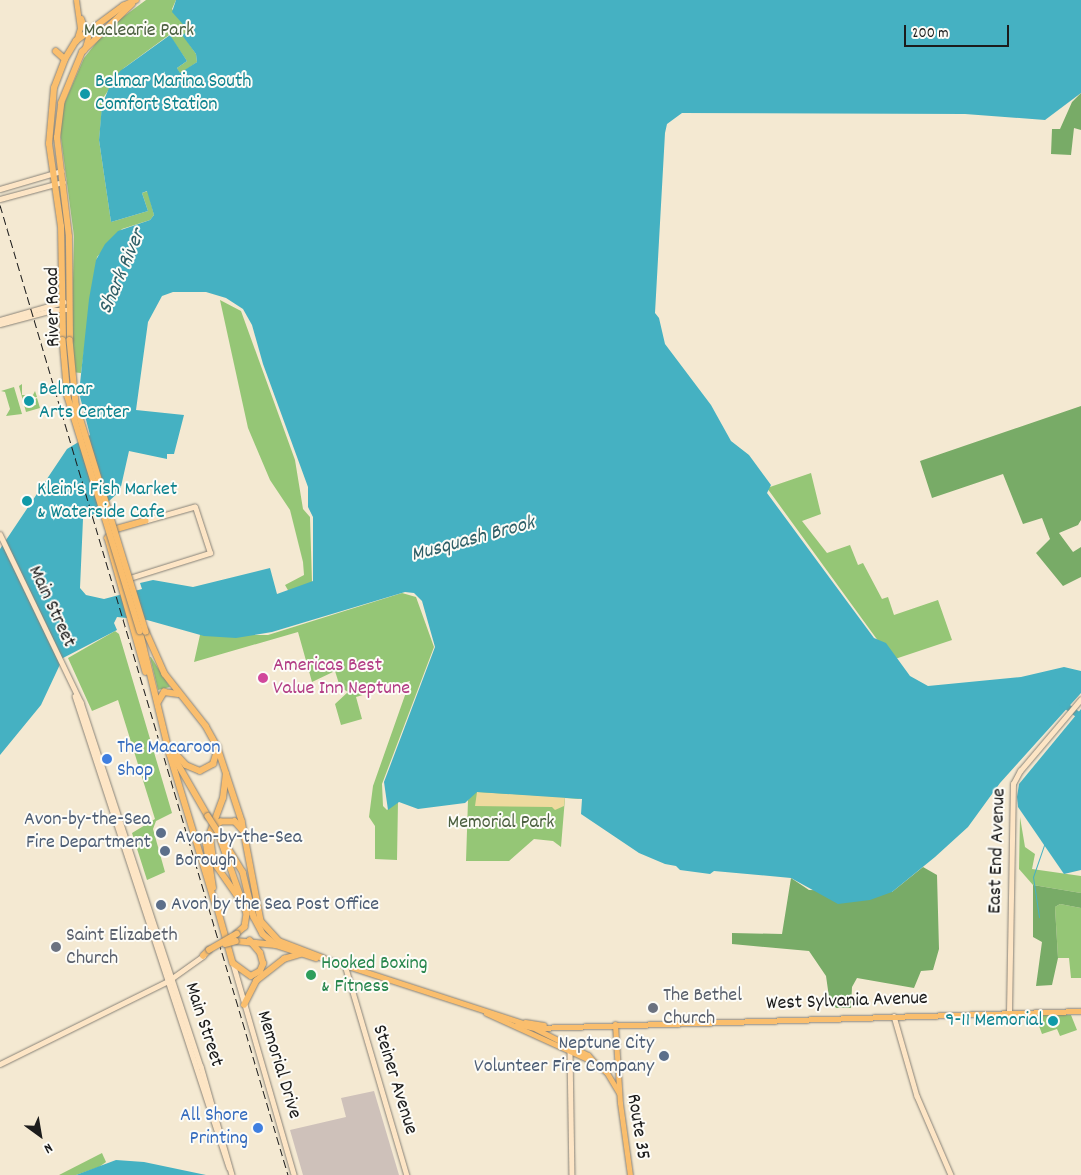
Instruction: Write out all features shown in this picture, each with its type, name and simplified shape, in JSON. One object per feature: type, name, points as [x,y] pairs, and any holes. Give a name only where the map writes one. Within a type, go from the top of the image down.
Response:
[{"type":"highway","name":"River Road","points":[[136,0],[87,31],[76,41],[57,76],[51,106],[52,174],[61,226],[62,302],[76,404],[130,578],[140,631]]},
{"type":"highway","name":"River Road","points":[[67,340],[70,310],[69,237],[57,138],[61,103],[82,52],[136,0]]},
{"type":"highway","points":[[56,51],[65,59]]},
{"type":"highway","points":[[67,340],[68,397],[140,631],[162,721]]},
{"type":"highway","points":[[146,522],[121,527],[109,535],[120,585],[140,631],[158,661],[182,697],[206,726],[218,748],[244,832],[257,909],[264,925],[280,941],[323,958]]},
{"type":"highway","points":[[140,631],[168,744],[233,963],[248,976],[260,971],[262,957],[250,941]]},
{"type":"highway","points":[[158,704],[164,692],[173,691],[182,697]]},
{"type":"highway","points":[[168,744],[186,765],[197,770],[213,764],[218,748]]},
{"type":"highway","points":[[168,744],[184,778],[243,872],[256,922],[276,945]]},
{"type":"highway","points":[[216,905],[206,844],[223,798],[226,771]]},
{"type":"highway","points":[[244,832],[234,822],[224,821],[214,829],[211,841],[217,868],[244,905]]},
{"type":"highway","points":[[203,956],[237,934],[247,920],[244,905],[219,833]]},
{"type":"highway","points":[[210,951],[236,941],[250,941],[276,945],[301,954],[323,958]]},
{"type":"highway","points":[[244,1005],[256,981],[284,959],[301,954]]},
{"type":"main road","points":[[76,0],[80,16],[87,31],[88,41],[82,52]]},
{"type":"main road","points":[[76,41],[80,16]]},
{"type":"main road","points":[[323,958],[519,1023],[594,1062]]},
{"type":"main road","name":"West Sylvania Avenue","points":[[519,1023],[535,1028],[615,1024],[1081,1011]]},
{"type":"main road","name":"West Sylvania Avenue","points":[[519,1023],[554,1026]]},
{"type":"main road","points":[[615,1024],[619,1093]]},
{"type":"main road","points":[[535,1028],[588,1055],[594,1062]]},
{"type":"main road","name":"Route 35","points":[[594,1062],[607,1073],[619,1093],[630,1175]]},
{"type":"main road","points":[[607,1073],[618,1065]]},
{"type":"street","points":[[0,189],[61,171]]},
{"type":"street","points":[[0,199],[63,182]]},
{"type":"street","points":[[0,320],[62,302],[70,302]]},
{"type":"street","points":[[0,324],[37,313],[70,310]]},
{"type":"street","points":[[130,578],[210,553],[195,507],[146,522]]},
{"type":"street","name":"Main Street","points":[[0,534],[75,693],[232,1175]]},
{"type":"street","name":"East End Avenue","points":[[1009,1012],[1013,788],[1020,771],[1081,699]]},
{"type":"street","points":[[0,1064],[170,980],[203,956]]},
{"type":"street","name":"Memorial Drive","points":[[233,963],[294,1175]]},
{"type":"street","name":"Steiner Avenue","points":[[346,965],[407,1175]]},
{"type":"street","points":[[894,1016],[917,1096],[950,1175]]},
{"type":"street","points":[[570,1051],[572,1175]]},
{"type":"shaded area","points":[[374,1091],[399,1175],[303,1175],[290,1130],[346,1117],[341,1098]]},
{"type":"green space","name":"Maclearie Park","points":[[146,0],[176,0],[172,9],[189,31],[183,35],[196,54],[197,62],[180,74],[177,68],[187,61],[169,35],[124,68],[103,98],[99,140],[111,222],[148,211],[142,193],[148,191],[154,215],[150,220],[122,229],[97,257],[81,373],[71,372],[74,236],[60,131],[64,104],[84,58],[108,28]]},
{"type":"green space","points":[[1081,93],[1081,130],[1074,128],[1071,155],[1051,154],[1052,129],[1060,129],[1072,102]]},
{"type":"green space","points":[[220,300],[241,311],[295,460],[303,509],[310,517],[312,582],[289,592],[285,585],[304,575],[303,562],[290,510],[270,480],[248,428]]},
{"type":"green space","points":[[22,384],[22,395],[33,395],[35,391],[37,397],[26,398],[28,406],[36,405],[35,401],[31,402],[37,398],[40,408],[26,412],[19,386]]},
{"type":"green space","points":[[14,387],[22,414],[6,416],[10,409],[5,392],[1,391]]},
{"type":"green space","points":[[1081,406],[1081,520],[1078,525],[1059,533],[1073,552],[1081,547],[1081,577],[1063,586],[1036,553],[1050,539],[1042,518],[1023,524],[1003,474],[932,498],[920,461]]},
{"type":"green space","points":[[811,473],[821,514],[802,521],[827,553],[850,545],[858,565],[863,563],[882,599],[888,597],[894,615],[938,600],[952,640],[892,660],[767,488]]},
{"type":"green space","points":[[402,593],[416,597],[434,647],[382,784],[383,806],[387,810],[398,801],[397,860],[375,859],[375,826],[369,817],[373,786],[410,681],[356,697],[362,719],[341,725],[335,704],[348,692],[340,687],[335,671],[312,682],[298,632],[194,662],[200,635],[268,635]]},
{"type":"green space","points":[[115,631],[119,634],[172,813],[156,821],[153,829],[165,872],[147,880],[132,833],[155,819],[118,700],[92,711],[68,658]]},
{"type":"green space","points":[[151,657],[170,687],[158,690]]},
{"type":"green space","name":"Memorial Park","points":[[476,789],[561,792],[581,799],[565,798],[561,847],[553,841],[534,839],[509,861],[466,861],[468,800]]},
{"type":"green space","points":[[1020,817],[1025,847],[1035,854],[1032,869],[1081,876],[1081,893],[1033,885],[1019,869]]},
{"type":"green space","points":[[923,867],[937,875],[939,949],[933,970],[921,971],[914,988],[857,978],[852,987],[851,1008],[836,1008],[829,997],[826,976],[809,951],[732,944],[732,933],[782,934],[791,878],[809,890],[892,892]]},
{"type":"green space","points":[[1033,885],[1081,893],[1081,908],[1060,904],[1055,907],[1058,958],[1052,985],[1036,986],[1042,942],[1033,937]]},
{"type":"green space","points":[[1060,904],[1081,908],[1081,978],[1071,978],[1069,958],[1058,958],[1055,907]]},
{"type":"green space","points":[[1035,1015],[1071,1015],[1077,1030],[1060,1036],[1057,1029],[1042,1034]]},
{"type":"green space","points":[[102,1153],[106,1162],[99,1167],[76,1175],[59,1175]]},
{"type":"sand","points":[[477,792],[565,797],[564,806],[555,810],[552,807],[475,806]]},
{"type":"water","name":"Shark River","points":[[176,0],[1081,0],[1081,93],[1045,120],[965,114],[682,113],[667,124],[665,133],[655,313],[659,318],[665,344],[711,405],[731,441],[749,455],[771,485],[767,493],[874,638],[886,643],[910,676],[928,686],[1021,677],[1064,667],[1081,671],[1081,693],[1000,783],[968,827],[892,892],[870,900],[838,904],[791,878],[714,871],[710,874],[680,870],[676,866],[665,864],[639,853],[581,814],[582,799],[477,792],[465,803],[418,809],[399,802],[388,810],[384,782],[435,647],[422,601],[414,593],[405,592],[272,632],[236,638],[204,636],[147,620],[117,617],[114,623],[117,630],[63,658],[41,705],[0,755],[0,549],[67,449],[90,435],[79,393],[89,299],[96,260],[105,244],[118,231],[150,220],[154,215],[147,191],[142,193],[148,211],[111,222],[99,140],[102,105],[111,83],[120,71],[170,35],[187,61],[177,68],[180,73],[197,62],[196,54],[182,35],[189,31],[172,12]],"holes":[[[173,292],[206,292],[226,298],[243,309],[252,325],[263,364],[308,487],[308,507],[313,517],[313,581],[277,594],[270,568],[193,587],[153,580],[140,583],[142,589],[104,599],[86,595],[80,588],[83,519],[96,513],[120,491],[129,451],[167,459],[167,454],[174,454],[184,415],[136,410],[148,322],[162,296]]]},
{"type":"water","points":[[1081,709],[1081,870],[1064,874],[1018,807],[1017,797],[1019,784]]},
{"type":"water","points":[[116,1160],[144,1162],[206,1175],[76,1175]]},
{"type":"waterway","name":"Musquash Brook","points":[[1062,703],[1081,717]]},
{"type":"waterway","points":[[1039,917],[1033,877],[1044,845]]},
{"type":"railway","points":[[0,205],[288,1175]]},
{"type":"place","name":"Belmar Marina South Comfort Station","points":[[85,94]]},
{"type":"place","name":"Belmar Arts Center","points":[[29,401]]},
{"type":"place","name":"Klein's Fish Market & Waterside Cafe","points":[[27,501]]},
{"type":"place","name":"Americas Best Value Inn Neptune","points":[[263,678]]},
{"type":"place","name":"The Macaroon Shop","points":[[107,759]]},
{"type":"place","name":"Avon-by-the-Sea Fire Department","points":[[161,833]]},
{"type":"place","name":"Avon-by-the-Sea Borough","points":[[165,851]]},
{"type":"place","name":"Avon by the Sea Post Office","points":[[161,905]]},
{"type":"place","name":"Saint Elizabeth Church","points":[[56,947]]},
{"type":"place","name":"Hooked Boxing & Fitness","points":[[311,975]]},
{"type":"place","name":"The Bethel Church","points":[[653,1008]]},
{"type":"place","name":"9-11 Memorial","points":[[1053,1021]]},
{"type":"place","name":"Neptune City Volunteer Fire Company","points":[[664,1056]]},
{"type":"place","name":"All Shore Printing","points":[[258,1128]]}]
